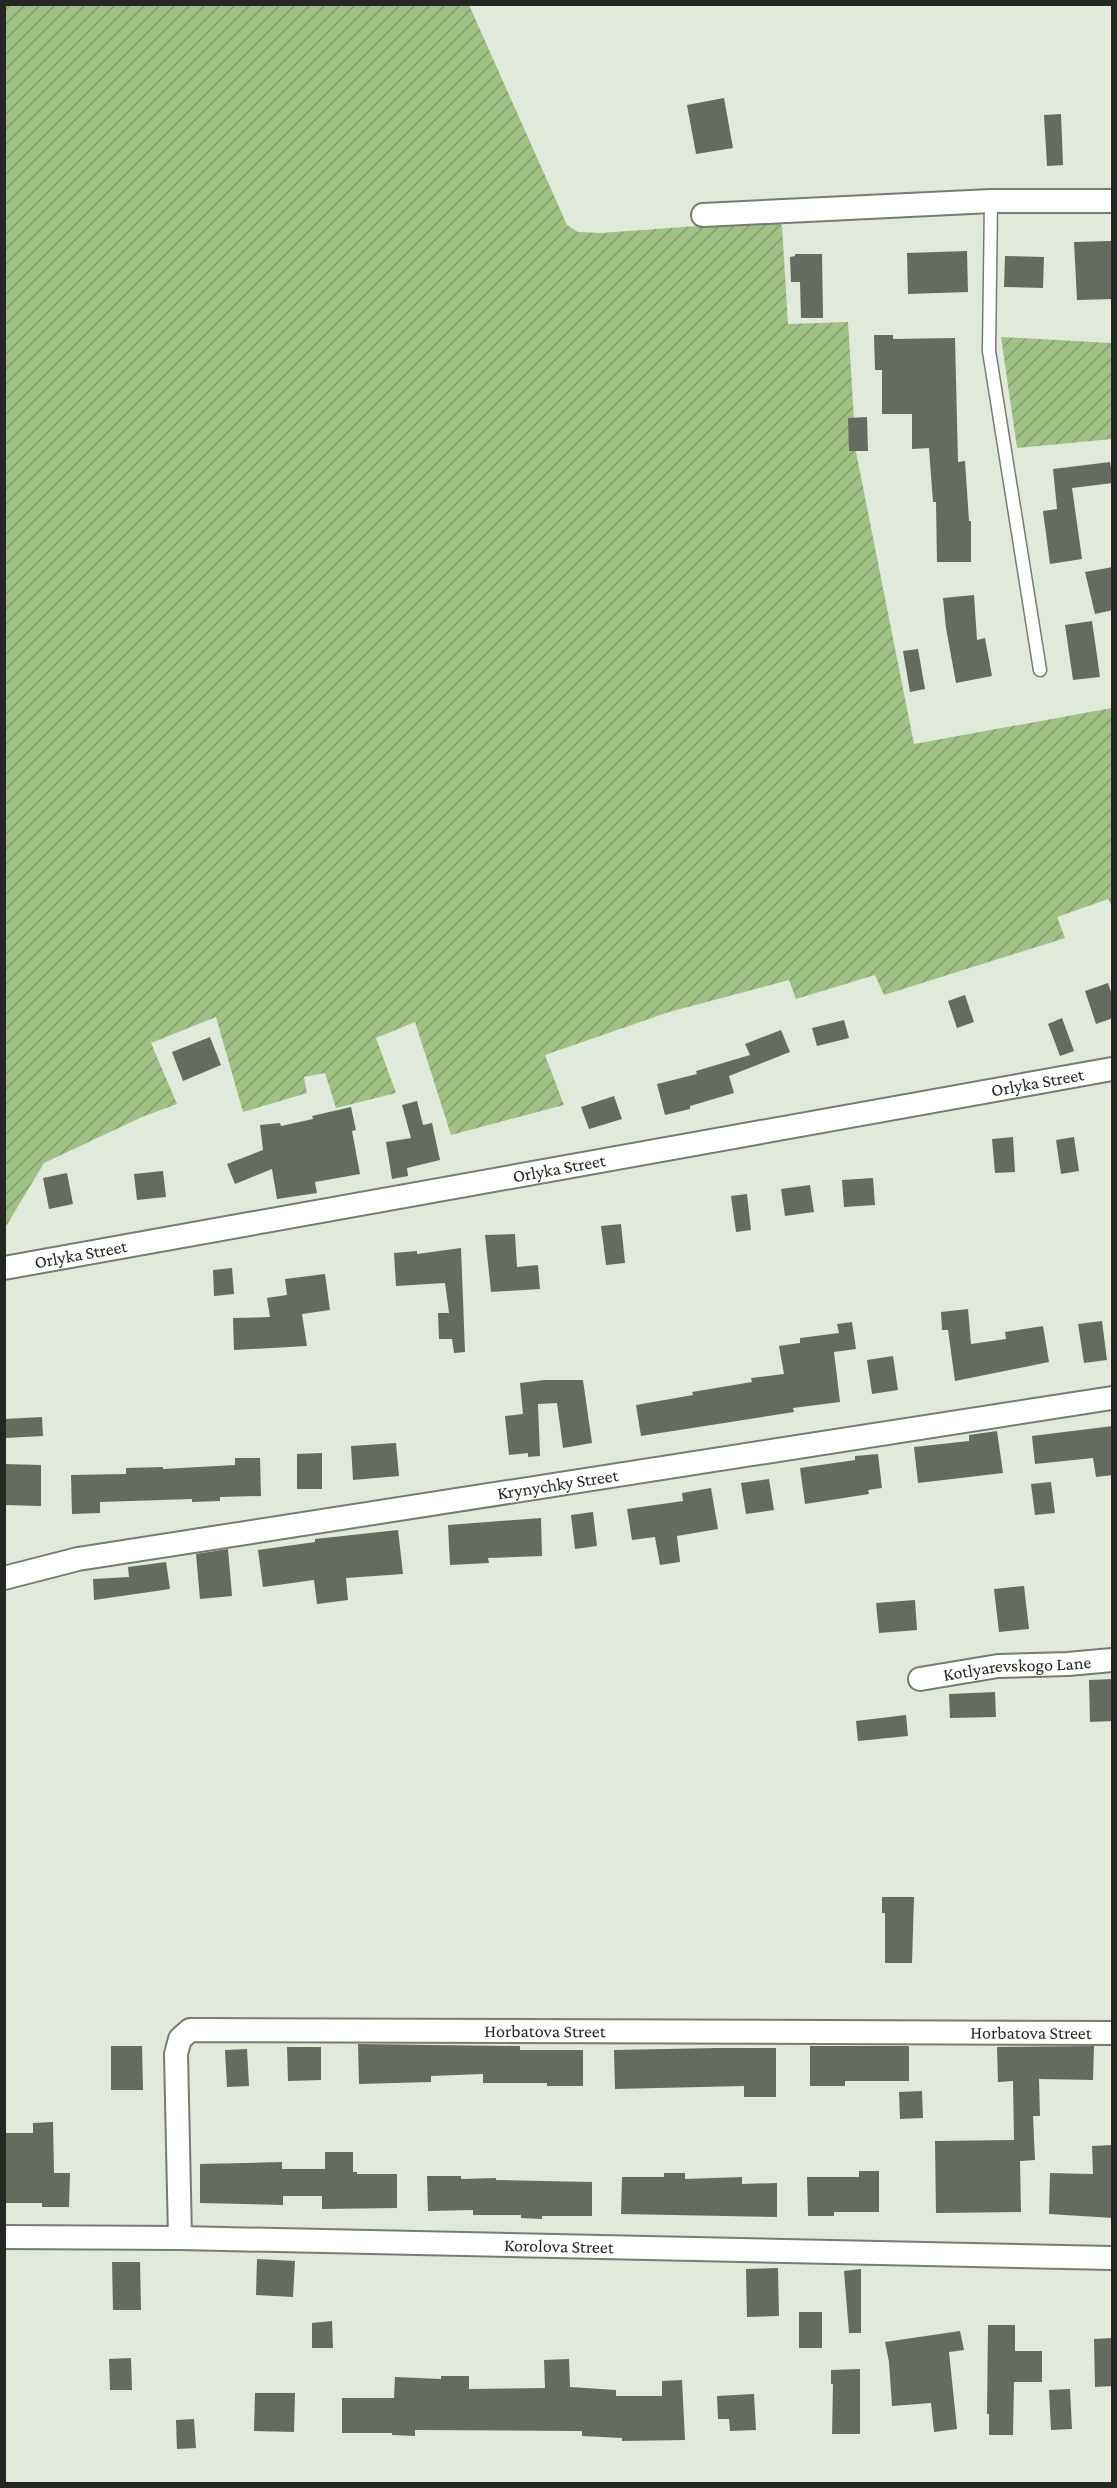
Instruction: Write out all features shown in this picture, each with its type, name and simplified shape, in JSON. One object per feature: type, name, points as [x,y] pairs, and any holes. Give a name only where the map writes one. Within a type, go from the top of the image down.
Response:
[{"type":"street","points":[[703,215],[991,201],[1113,201]]},
{"type":"street","name":"Orlyka Street","points":[[4,1268],[1113,1069]]},
{"type":"street","name":"Krynychky Street","points":[[4,1578],[78,1559],[1113,1398]]},
{"type":"street","name":"Kotlyarevskogo Lane","points":[[920,1679],[998,1666],[1113,1660]]},
{"type":"street","name":"Horbatova Street","points":[[180,2238],[176,2054],[180,2039],[190,2030],[1113,2033]]},
{"type":"street","name":"Korolova Street","points":[[4,2237],[180,2238],[1113,2258]]},
{"type":"lane","points":[[991,201],[989,351],[1040,669]]},
{"type":"green space","points":[[5,5],[469,5],[567,225],[578,232],[602,233],[777,220],[782,226],[788,324],[848,322],[856,452],[914,744],[1112,708],[1112,906],[1108,899],[1057,917],[1065,938],[884,995],[875,975],[796,999],[789,980],[669,1012],[545,1055],[564,1105],[451,1135],[415,1022],[376,1038],[396,1093],[336,1108],[325,1073],[304,1077],[307,1093],[243,1112],[216,1017],[151,1043],[177,1104],[142,1117],[44,1163],[5,1228]]},
{"type":"green space","points":[[1001,337],[1112,343],[1112,439],[1017,448]]},
{"type":"building","points":[[724,98],[733,148],[696,154],[687,105]]},
{"type":"building","points":[[1061,114],[1063,165],[1047,166],[1044,115]]},
{"type":"building","points":[[1111,241],[1113,299],[1077,300],[1074,242]]},
{"type":"building","points":[[967,251],[968,292],[908,294],[907,253]]},
{"type":"building","points":[[795,254],[822,254],[823,318],[801,318],[800,282],[791,282],[790,257]]},
{"type":"building","points":[[1005,256],[1044,257],[1043,288],[1004,287]]},
{"type":"building","points":[[874,335],[893,335],[893,339],[955,338],[958,462],[965,461],[969,521],[971,521],[971,562],[937,562],[936,502],[933,502],[929,448],[912,449],[912,414],[882,414],[882,370],[875,370]]},
{"type":"building","points":[[867,417],[868,451],[849,451],[848,418]]},
{"type":"building","points":[[1110,462],[1113,483],[1072,488],[1082,559],[1050,564],[1043,511],[1057,509],[1053,469]]},
{"type":"building","points":[[1113,567],[1113,610],[1095,614],[1085,572]]},
{"type":"building","points":[[974,595],[977,640],[985,638],[992,676],[956,683],[943,598]]},
{"type":"building","points":[[1092,621],[1100,677],[1073,680],[1065,625]]},
{"type":"building","points":[[918,649],[925,689],[910,692],[903,651]]},
{"type":"building","points":[[1108,983],[1113,998],[1113,1018],[1096,1024],[1085,991]]},
{"type":"building","points":[[965,995],[974,1022],[957,1028],[948,1001]]},
{"type":"building","points":[[1062,1018],[1074,1051],[1060,1056],[1048,1024]]},
{"type":"building","points":[[844,1020],[849,1038],[817,1046],[812,1028]]},
{"type":"building","points":[[781,1030],[790,1052],[729,1076],[734,1093],[690,1106],[690,1109],[665,1115],[657,1084],[697,1074],[696,1071],[750,1055],[745,1044]]},
{"type":"building","points":[[210,1037],[221,1065],[183,1081],[172,1052]]},
{"type":"building","points":[[614,1096],[622,1119],[589,1129],[581,1107]]},
{"type":"building","points":[[417,1101],[423,1125],[432,1123],[440,1160],[407,1168],[408,1176],[392,1179],[386,1142],[411,1138],[402,1105]]},
{"type":"building","points":[[351,1107],[356,1130],[352,1131],[360,1174],[315,1182],[317,1193],[277,1199],[272,1169],[235,1184],[227,1164],[263,1150],[260,1125],[280,1123],[281,1126]]},
{"type":"building","points":[[1013,1137],[1015,1172],[995,1173],[992,1139]]},
{"type":"building","points":[[1074,1137],[1079,1171],[1061,1174],[1056,1140]]},
{"type":"building","points":[[163,1171],[166,1197],[137,1200],[134,1174]]},
{"type":"building","points":[[67,1173],[73,1204],[49,1209],[43,1178]]},
{"type":"building","points":[[873,1178],[875,1205],[844,1207],[842,1180]]},
{"type":"building","points":[[810,1185],[814,1212],[785,1216],[781,1189]]},
{"type":"building","points":[[747,1194],[751,1230],[736,1232],[731,1196]]},
{"type":"building","points":[[621,1224],[625,1263],[606,1265],[601,1226]]},
{"type":"building","points":[[515,1234],[517,1267],[538,1265],[540,1289],[491,1292],[485,1235]]},
{"type":"building","points":[[461,1248],[465,1352],[454,1353],[452,1339],[439,1339],[438,1313],[449,1313],[445,1283],[396,1286],[394,1253],[417,1251],[417,1254]]},
{"type":"building","points":[[232,1268],[234,1294],[214,1296],[213,1270]]},
{"type":"building","points":[[325,1274],[330,1310],[302,1314],[307,1346],[234,1350],[233,1318],[270,1317],[267,1298],[287,1295],[285,1279]]},
{"type":"building","points":[[968,1309],[971,1344],[1006,1339],[1005,1332],[1043,1326],[1049,1362],[955,1381],[948,1330],[942,1330],[941,1312]]},
{"type":"building","points":[[1102,1321],[1107,1360],[1084,1363],[1078,1324]]},
{"type":"building","points":[[852,1322],[856,1349],[834,1352],[840,1402],[793,1408],[794,1412],[641,1436],[636,1405],[693,1395],[692,1392],[752,1382],[751,1378],[784,1374],[779,1346],[800,1343],[800,1338],[839,1333],[837,1324]]},
{"type":"building","points":[[893,1356],[898,1390],[872,1394],[867,1360]]},
{"type":"building","points":[[544,1380],[583,1380],[592,1443],[563,1448],[557,1403],[538,1404],[540,1456],[528,1457],[528,1453],[509,1455],[505,1416],[523,1414],[520,1383]]},
{"type":"building","points":[[42,1417],[43,1436],[5,1438],[4,1419]]},
{"type":"building","points":[[1113,1426],[1113,1475],[1096,1477],[1093,1458],[1035,1464],[1032,1436]]},
{"type":"building","points":[[997,1431],[1003,1473],[918,1483],[914,1447],[969,1441],[969,1435]]},
{"type":"building","points":[[396,1443],[399,1476],[353,1480],[351,1446]]},
{"type":"building","points":[[322,1453],[322,1489],[297,1489],[297,1454]]},
{"type":"building","points":[[878,1454],[882,1488],[868,1490],[869,1494],[805,1504],[800,1468],[855,1460],[855,1456]]},
{"type":"building","points":[[235,1458],[260,1458],[261,1496],[220,1497],[220,1501],[192,1502],[192,1499],[100,1502],[100,1513],[72,1514],[71,1475],[126,1474],[126,1468],[163,1467],[163,1469],[235,1465]]},
{"type":"building","points":[[4,1464],[41,1465],[41,1506],[4,1505]]},
{"type":"building","points":[[769,1479],[774,1510],[746,1514],[741,1483]]},
{"type":"building","points":[[1051,1482],[1055,1513],[1035,1515],[1031,1484]]},
{"type":"building","points":[[711,1488],[718,1529],[677,1536],[680,1562],[660,1565],[655,1537],[632,1540],[627,1509],[683,1501],[682,1493]]},
{"type":"building","points":[[593,1512],[597,1546],[575,1549],[571,1515]]},
{"type":"building","points":[[541,1518],[542,1556],[488,1558],[489,1563],[450,1565],[448,1525]]},
{"type":"building","points":[[398,1530],[403,1574],[346,1578],[348,1600],[317,1604],[314,1580],[263,1587],[258,1550],[315,1542],[315,1539]]},
{"type":"building","points":[[228,1549],[232,1596],[200,1599],[196,1554]]},
{"type":"building","points":[[166,1562],[170,1589],[94,1600],[93,1579],[129,1577],[128,1567]]},
{"type":"building","points":[[1024,1586],[1029,1629],[999,1632],[994,1589]]},
{"type":"building","points":[[915,1600],[917,1630],[879,1633],[876,1603]]},
{"type":"building","points":[[1113,1679],[1113,1721],[1090,1722],[1089,1680]]},
{"type":"building","points":[[995,1692],[996,1717],[950,1718],[949,1694]]},
{"type":"building","points":[[906,1715],[908,1736],[858,1741],[856,1721]]},
{"type":"building","points":[[882,1897],[914,1897],[912,1963],[885,1963],[885,1913],[882,1913]]},
{"type":"building","points":[[358,2044],[520,2046],[520,2050],[583,2050],[583,2086],[547,2086],[547,2083],[483,2083],[483,2074],[431,2076],[431,2082],[359,2084]]},
{"type":"building","points":[[111,2046],[142,2046],[143,2090],[111,2090]]},
{"type":"building","points":[[810,2046],[909,2046],[909,2081],[845,2081],[845,2086],[810,2086]]},
{"type":"building","points":[[1094,2046],[1093,2080],[1039,2079],[1040,2116],[1033,2116],[1035,2160],[1020,2161],[1021,2212],[936,2213],[935,2141],[1014,2140],[1013,2081],[998,2082],[997,2047]]},
{"type":"building","points":[[287,2047],[321,2047],[321,2080],[288,2081]]},
{"type":"building","points":[[776,2048],[776,2097],[744,2097],[744,2086],[615,2089],[614,2050]]},
{"type":"building","points":[[247,2049],[249,2086],[227,2087],[225,2050]]},
{"type":"building","points":[[922,2091],[923,2118],[900,2119],[899,2092]]},
{"type":"building","points":[[53,2122],[54,2173],[70,2173],[69,2207],[42,2207],[42,2203],[4,2203],[4,2133],[33,2133],[33,2123]]},
{"type":"building","points":[[1113,2145],[1113,2218],[1049,2214],[1050,2173],[1093,2174],[1092,2146]]},
{"type":"building","points":[[325,2152],[353,2152],[353,2172],[357,2174],[397,2174],[397,2208],[322,2209],[322,2196],[283,2196],[283,2205],[200,2203],[200,2164],[282,2162],[282,2169],[325,2169]]},
{"type":"building","points":[[859,2171],[879,2171],[879,2212],[834,2212],[834,2216],[808,2216],[807,2177],[859,2177]]},
{"type":"building","points":[[664,2173],[685,2173],[685,2179],[742,2177],[742,2184],[777,2183],[777,2217],[621,2214],[622,2177],[664,2177]]},
{"type":"building","points":[[427,2176],[592,2182],[592,2216],[542,2216],[542,2219],[521,2218],[521,2215],[473,2215],[473,2210],[428,2211]]},
{"type":"building","points":[[257,2259],[295,2261],[293,2297],[256,2295]]},
{"type":"building","points":[[112,2262],[140,2262],[141,2310],[113,2310]]},
{"type":"building","points":[[778,2268],[779,2316],[747,2317],[746,2269]]},
{"type":"building","points":[[861,2269],[861,2333],[849,2333],[844,2271]]},
{"type":"building","points":[[799,2312],[822,2312],[822,2348],[799,2348]]},
{"type":"building","points":[[332,2321],[333,2348],[312,2348],[312,2323]]},
{"type":"building","points":[[988,2325],[1015,2325],[1015,2351],[1042,2351],[1042,2382],[1014,2382],[1013,2435],[989,2435],[989,2414],[987,2414]]},
{"type":"building","points":[[960,2331],[964,2350],[949,2352],[957,2429],[934,2432],[931,2403],[892,2406],[889,2362],[885,2342]]},
{"type":"building","points":[[1113,2338],[1113,2386],[1095,2387],[1094,2339]]},
{"type":"building","points":[[131,2358],[132,2390],[110,2390],[109,2359]]},
{"type":"building","points":[[569,2359],[570,2387],[616,2390],[616,2396],[662,2396],[662,2381],[682,2380],[685,2440],[622,2441],[622,2438],[582,2436],[582,2431],[415,2430],[415,2436],[392,2435],[392,2433],[342,2433],[342,2398],[394,2398],[395,2377],[441,2379],[441,2376],[469,2376],[469,2389],[545,2388],[544,2360]]},
{"type":"building","points":[[860,2369],[860,2434],[832,2434],[831,2370]]},
{"type":"building","points":[[1070,2389],[1072,2429],[1051,2430],[1049,2390]]},
{"type":"building","points":[[255,2393],[295,2393],[294,2432],[254,2431]]},
{"type":"building","points":[[754,2394],[756,2430],[730,2431],[729,2419],[718,2419],[717,2396]]},
{"type":"building","points":[[194,2419],[196,2448],[177,2449],[176,2420]]}]
